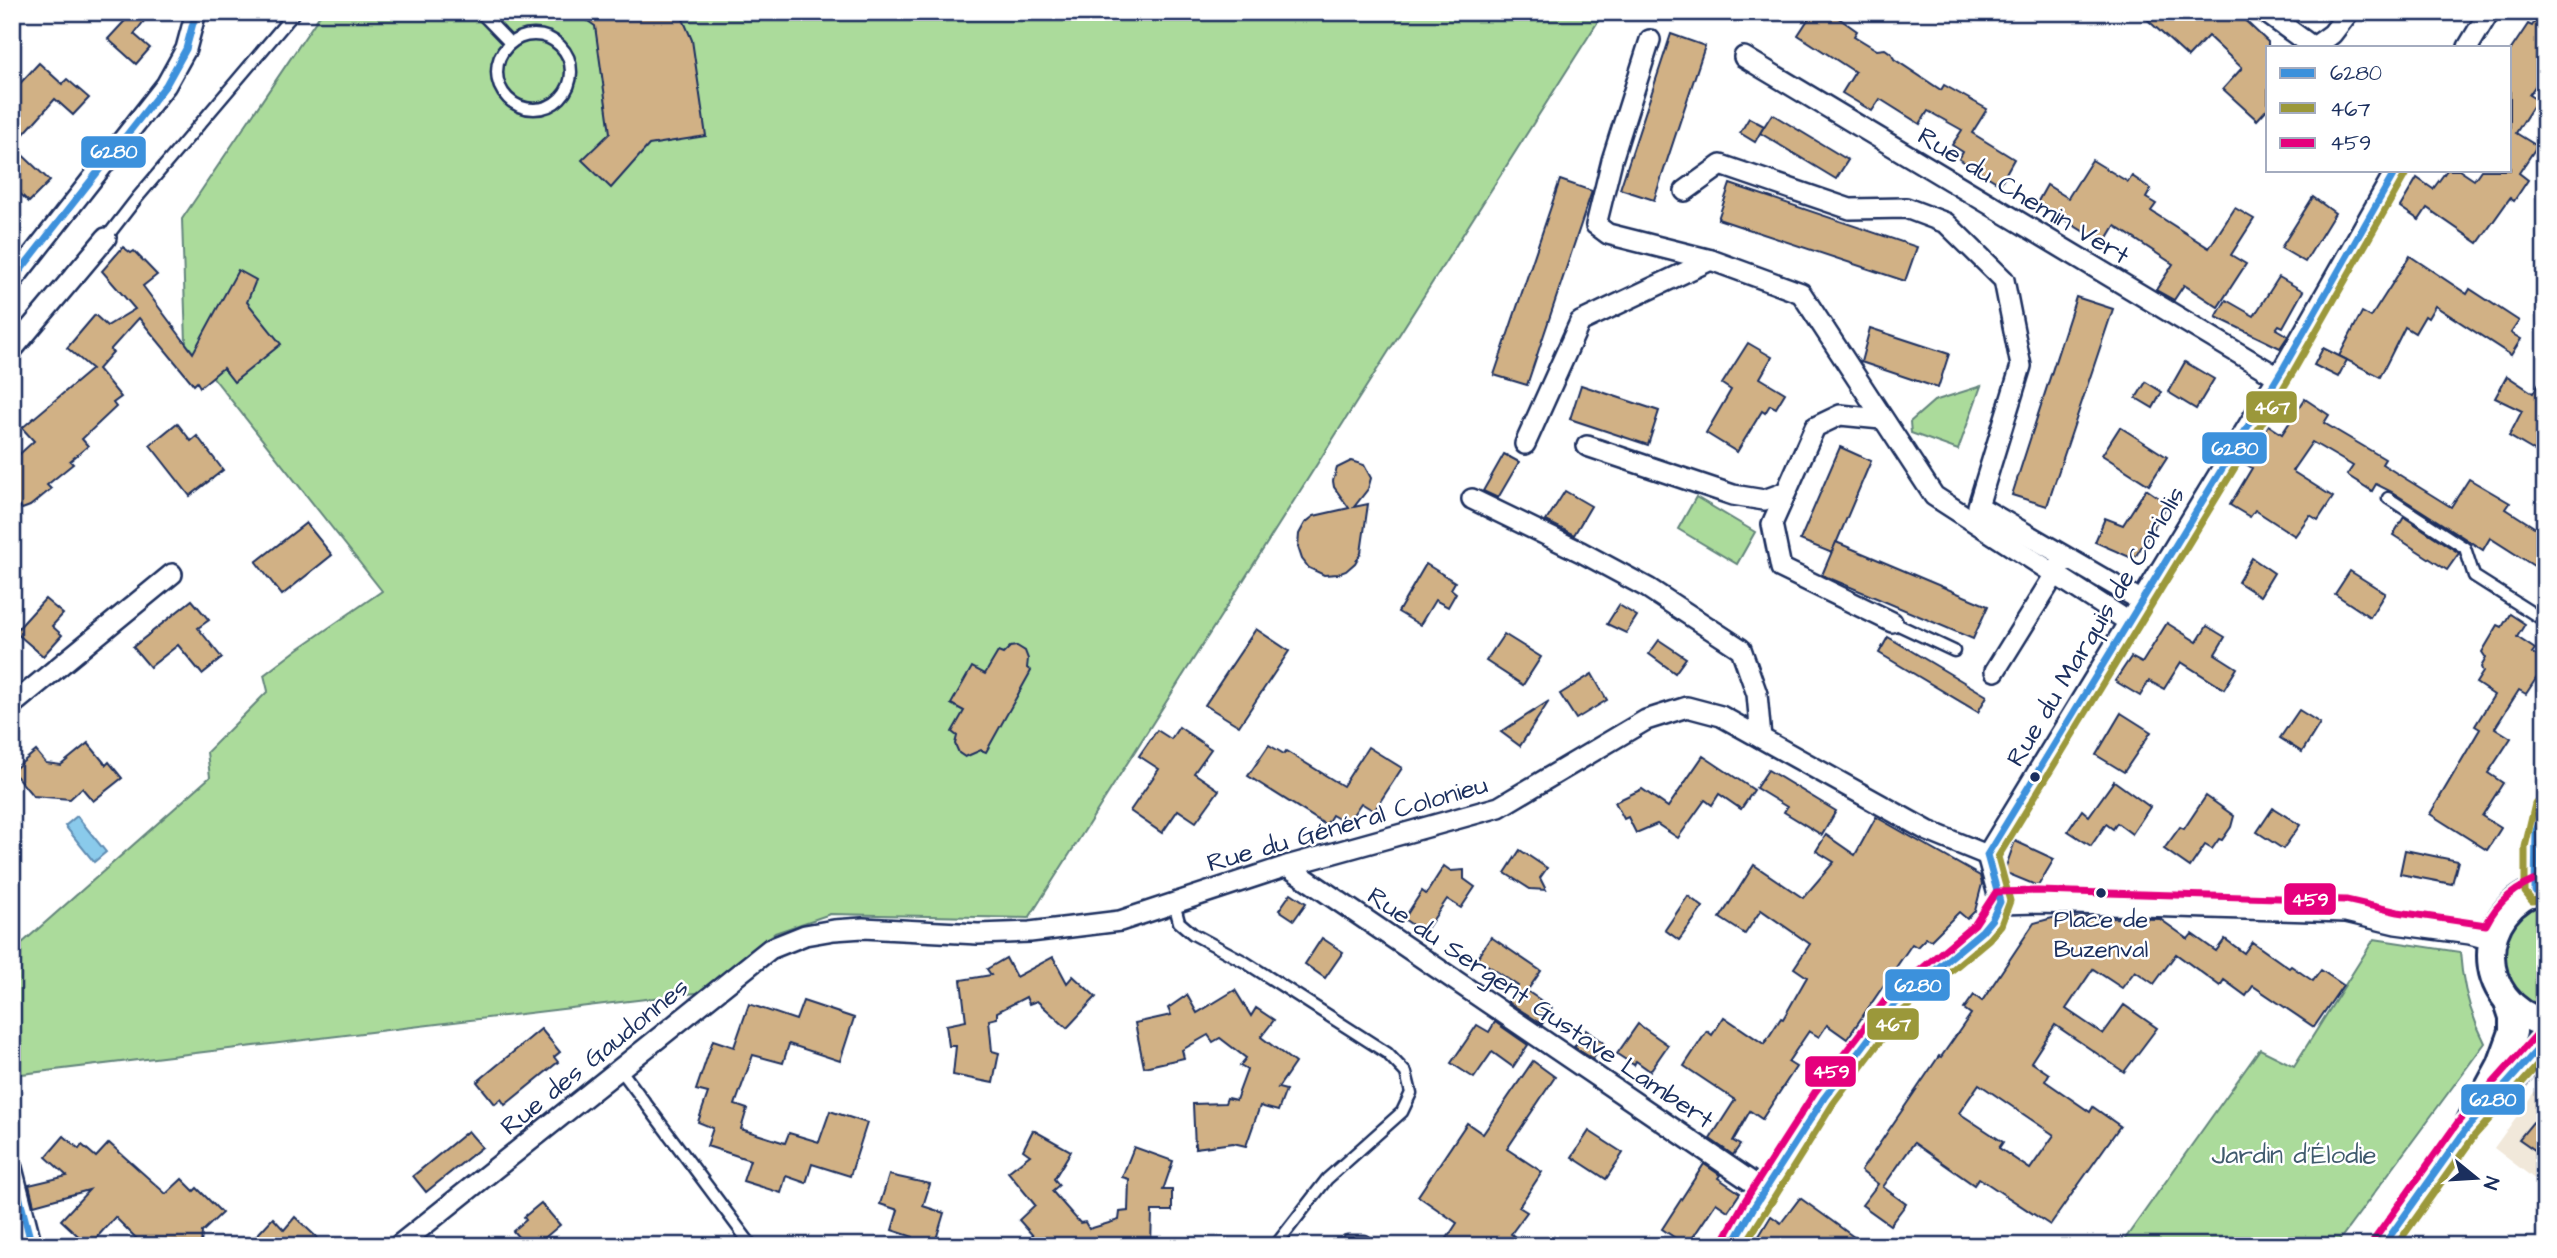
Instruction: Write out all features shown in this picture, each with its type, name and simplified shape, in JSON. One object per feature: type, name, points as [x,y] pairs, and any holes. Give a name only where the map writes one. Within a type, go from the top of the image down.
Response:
[{"type":"main road","points":[[2383,1246],[2467,1128],[2509,1046],[2513,1017],[2492,971],[2493,938],[2498,923],[2507,910],[2540,889]]},
{"type":"main road","points":[[2508,1002],[2529,1017],[2545,1023]]},
{"type":"main road","points":[[2467,1128],[2545,1041]]},
{"type":"street","points":[[12,281],[166,85],[186,48],[196,12]]},
{"type":"street","points":[[2265,12],[2312,46]]},
{"type":"street","points":[[2314,46],[2332,34],[2349,12]]},
{"type":"street","points":[[2469,46],[2489,12]]},
{"type":"street","points":[[1650,40],[1612,160],[1597,225],[1608,234],[1711,260],[1801,293],[1881,419],[1934,496],[2066,556],[2142,601]]},
{"type":"street","name":"Rue du Chemin Vert","points":[[1744,57],[2278,377]]},
{"type":"street","points":[[1685,191],[1721,165],[1850,209],[1906,208],[1946,223],[2004,280],[2021,366],[1974,513]]},
{"type":"street","name":"Rue du Marquis de Coriolis","points":[[1987,855],[2278,377],[2395,172]]},
{"type":"street","points":[[12,350],[106,237]]},
{"type":"street","points":[[1525,444],[1580,322],[1711,260]]},
{"type":"street","points":[[1881,419],[1840,415],[1815,427],[1772,524],[1781,568],[1892,622]]},
{"type":"street","points":[[1587,446],[1733,495],[1764,500],[1786,492]]},
{"type":"street","points":[[1472,499],[1648,587],[1741,649],[1758,694],[1761,738]]},
{"type":"street","points":[[1974,513],[2055,574],[2129,622]]},
{"type":"street","points":[[1995,671],[2066,556]]},
{"type":"street","points":[[12,705],[172,575]]},
{"type":"street","name":"Rue du Général Colonieu","points":[[834,930],[863,928],[978,934],[1030,932],[1120,920],[1287,866],[1499,807],[1646,720],[1686,707],[1721,716],[1928,831],[1987,855]]},
{"type":"street","points":[[2540,889],[2536,831],[2545,807]]},
{"type":"street","points":[[1732,1246],[1824,1098],[1895,1004],[1982,931],[1992,919],[2000,902],[1987,855]]},
{"type":"street","name":"Rue du Sergent Gustave Lambert","points":[[1287,866],[1765,1191]]},
{"type":"street","points":[[2000,902],[2346,909],[2396,922],[2470,932],[2493,938]]},
{"type":"street","name":"Rue des Gaudonnes","points":[[398,1246],[770,949],[805,935],[834,930]]},
{"type":"street","points":[[12,1168],[32,1246]]},
{"type":"lane","points":[[106,237],[295,12]]},
{"type":"lane","points":[[480,12],[510,43]]},
{"type":"lane","points":[[534,34],[558,43],[567,54],[571,79],[567,91],[558,101],[536,110],[514,104],[505,96],[496,75],[502,52],[510,43],[534,34]]},
{"type":"lane","points":[[2388,498],[2465,548],[2474,576],[2545,621]]},
{"type":"lane","points":[[1892,622],[1954,651]]},
{"type":"lane","points":[[1174,902],[1180,922],[1193,934],[1245,962],[1376,1046],[1406,1073],[1411,1093],[1402,1112],[1327,1179],[1276,1246]]},
{"type":"lane","points":[[620,1069],[751,1246]]},
{"type":"lane","points":[[1343,1246],[1347,1241],[1365,1241],[1371,1246]]},
{"type":"shaded area","points":[[2545,1077],[2545,1187],[2494,1148]]},
{"type":"green space","points":[[322,12],[1604,12],[1029,918],[830,914],[775,933],[704,992],[13,1075],[12,952],[210,777],[207,752],[268,691],[264,675],[382,591],[186,343],[182,219]]},
{"type":"green space","points":[[1981,386],[1958,450],[1911,433],[1910,422],[1934,401]]},
{"type":"green space","points":[[1696,497],[1755,532],[1737,564],[1678,529]]},
{"type":"green space","points":[[2545,899],[2545,1012],[2527,1002],[2514,989],[2504,956],[2506,938],[2514,922],[2527,909]]},
{"type":"green space","name":"Jardin d'Élodie","points":[[2374,939],[2460,952],[2468,999],[2485,1043],[2335,1246],[2120,1246],[2260,1049],[2294,1066]]},
{"type":"water","points":[[77,816],[106,852],[94,862],[65,826]]},
{"type":"building","points":[[133,12],[151,12],[134,34],[150,48],[136,64],[108,39]]},
{"type":"building","points":[[575,12],[680,12],[692,40],[706,136],[649,145],[611,188],[582,160],[610,133],[595,26]]},
{"type":"building","points":[[1813,12],[1830,12],[1857,31],[1854,36],[1877,50],[1885,49],[1894,59],[1941,90],[1944,85],[1987,109],[1972,133],[2014,159],[2000,184],[1959,159],[1963,152],[1952,145],[1962,130],[1928,111],[1920,124],[1880,99],[1872,111],[1842,93],[1855,72],[1798,35]]},
{"type":"building","points":[[2139,12],[2236,12],[2268,42],[2266,110],[2257,120],[2223,89],[2242,68],[2208,36],[2188,57]]},
{"type":"building","points":[[2541,12],[2545,12],[2545,72],[2529,95],[2537,100],[2516,133],[2537,146],[2519,173],[2528,180],[2514,201],[2510,198],[2478,243],[2427,208],[2419,220],[2400,207],[2417,178],[2433,189],[2446,172],[2462,172],[2474,180],[2480,172],[2512,172],[2512,48],[2528,24],[2532,26]]},
{"type":"building","points":[[1671,34],[1705,46],[1654,200],[1620,189]]},
{"type":"building","points":[[39,63],[62,84],[67,79],[89,98],[73,115],[55,99],[13,146],[50,181],[29,202],[12,186],[12,92]]},
{"type":"building","points":[[1772,114],[1848,160],[1836,179],[1760,133]]},
{"type":"building","points":[[1749,118],[1764,126],[1755,142],[1740,133]]},
{"type":"building","points":[[2092,160],[2128,182],[2132,176],[2151,189],[2146,198],[2156,204],[2151,211],[2209,248],[2235,208],[2254,219],[2231,255],[2246,264],[2218,307],[2184,285],[2174,300],[2156,290],[2173,264],[2115,226],[2104,244],[2037,203],[2047,185],[2068,198]]},
{"type":"building","points":[[1560,180],[1592,191],[1527,385],[1494,375]]},
{"type":"building","points":[[1730,184],[1917,247],[1905,281],[1718,219]]},
{"type":"building","points":[[2313,197],[2335,213],[2305,262],[2281,248]]},
{"type":"building","points":[[123,247],[131,253],[134,251],[157,275],[143,286],[193,353],[238,270],[256,280],[247,302],[281,344],[234,382],[223,368],[200,387],[197,382],[194,385],[139,318],[110,350],[113,352],[98,369],[121,397],[113,403],[116,407],[82,439],[88,446],[70,461],[73,464],[47,485],[51,489],[22,509],[12,498],[12,461],[34,441],[22,428],[92,369],[67,348],[95,315],[107,326],[135,309],[102,271]]},
{"type":"building","points":[[2410,256],[2467,294],[2470,289],[2519,321],[2511,333],[2521,339],[2511,355],[2435,306],[2415,333],[2405,327],[2380,377],[2339,356],[2362,312],[2371,317]]},
{"type":"building","points":[[2279,277],[2303,291],[2283,327],[2279,325],[2276,329],[2288,336],[2280,348],[2216,317],[2226,300],[2254,316]]},
{"type":"building","points":[[2076,297],[2113,309],[2047,506],[2012,495]]},
{"type":"building","points":[[1870,328],[1949,354],[1938,388],[1861,362]]},
{"type":"building","points":[[1748,343],[1772,357],[1760,378],[1785,393],[1776,408],[1770,405],[1765,413],[1762,411],[1737,452],[1706,433],[1731,390],[1722,384]]},
{"type":"building","points":[[2323,348],[2347,360],[2338,377],[2314,365]]},
{"type":"building","points":[[2185,362],[2214,379],[2196,409],[2168,392]]},
{"type":"building","points":[[2545,373],[2545,437],[2536,452],[2509,436],[2522,411],[2495,398],[2507,376],[2533,393]]},
{"type":"building","points":[[2146,382],[2162,392],[2153,408],[2136,398]]},
{"type":"building","points":[[1581,385],[1659,411],[1648,445],[1570,419]]},
{"type":"building","points":[[2305,399],[2329,415],[2324,423],[2385,459],[2382,464],[2451,507],[2469,479],[2510,503],[2506,509],[2545,534],[2545,573],[2490,538],[2483,550],[2392,492],[2376,484],[2372,491],[2347,475],[2353,466],[2312,442],[2292,471],[2333,497],[2318,520],[2310,515],[2295,536],[2255,510],[2250,517],[2230,505],[2252,468],[2244,463],[2268,425],[2282,434]]},
{"type":"building","points":[[177,423],[191,441],[197,436],[223,470],[190,496],[150,445]]},
{"type":"building","points":[[2120,427],[2167,457],[2149,485],[2102,455]]},
{"type":"building","points":[[1840,447],[1871,461],[1832,553],[1800,540]]},
{"type":"building","points":[[1504,454],[1519,462],[1498,498],[1483,491]]},
{"type":"building","points":[[1351,461],[1364,465],[1371,478],[1368,489],[1354,507],[1368,504],[1361,553],[1346,571],[1324,575],[1309,568],[1302,559],[1298,547],[1299,534],[1305,523],[1314,516],[1349,508],[1334,487],[1333,481],[1337,468]]},
{"type":"building","points":[[2146,489],[2168,504],[2134,559],[2095,542],[2105,518],[2123,525]]},
{"type":"building","points":[[1565,491],[1591,506],[1574,535],[1546,521]]},
{"type":"building","points":[[2404,517],[2459,553],[2447,570],[2393,535]]},
{"type":"building","points":[[306,523],[332,555],[282,595],[256,562]]},
{"type":"building","points":[[1836,542],[1988,606],[1973,639],[1822,575]]},
{"type":"building","points":[[2252,558],[2274,573],[2260,596],[2238,582]]},
{"type":"building","points":[[1426,564],[1455,582],[1451,589],[1456,593],[1448,607],[1435,600],[1420,625],[1398,612]]},
{"type":"building","points":[[2350,571],[2385,593],[2370,617],[2335,594]]},
{"type":"building","points":[[45,599],[63,614],[52,626],[62,635],[43,656],[15,632]]},
{"type":"building","points":[[192,600],[209,620],[198,628],[222,658],[202,674],[178,645],[150,667],[133,647]]},
{"type":"building","points":[[1619,605],[1637,616],[1626,633],[1607,624]]},
{"type":"building","points":[[2510,614],[2525,624],[2517,637],[2535,649],[2532,653],[2545,661],[2545,665],[2526,694],[2519,690],[2495,728],[2511,738],[2488,773],[2503,783],[2482,816],[2501,828],[2487,850],[2430,814],[2480,729],[2475,726],[2494,695],[2476,683],[2483,672],[2481,667],[2486,658],[2482,652],[2498,625],[2502,627]]},
{"type":"building","points":[[2167,623],[2197,642],[2207,626],[2225,637],[2215,654],[2237,668],[2224,689],[2181,662],[2164,689],[2149,681],[2140,696],[2115,681],[2131,657],[2142,663]]},
{"type":"building","points":[[1256,629],[1289,651],[1239,726],[1205,705]]},
{"type":"building","points":[[1504,634],[1541,657],[1523,685],[1486,661]]},
{"type":"building","points":[[1888,637],[1987,696],[1978,712],[1879,653]]},
{"type":"building","points":[[1659,640],[1686,658],[1675,673],[1649,654]]},
{"type":"building","points":[[1017,646],[1025,651],[1027,668],[1031,671],[986,752],[981,750],[965,757],[959,753],[955,744],[957,736],[952,732],[964,711],[951,704],[972,667],[985,674],[998,652],[1003,654],[1010,647]]},
{"type":"building","points":[[1592,674],[1607,700],[1576,719],[1560,694]]},
{"type":"building","points":[[1549,701],[1520,746],[1501,732]]},
{"type":"building","points":[[2299,710],[2320,723],[2302,752],[2280,738]]},
{"type":"building","points":[[2121,713],[2151,732],[2124,772],[2096,755]]},
{"type":"building","points":[[1179,727],[1211,749],[1194,773],[1219,790],[1196,822],[1178,810],[1162,833],[1130,811],[1159,769],[1139,756],[1157,730],[1171,739]]},
{"type":"building","points":[[88,743],[106,765],[109,762],[122,778],[93,801],[82,788],[70,799],[33,796],[12,771],[36,751],[46,763],[61,765]]},
{"type":"building","points":[[1269,745],[1284,754],[1286,751],[1343,786],[1368,747],[1402,768],[1374,811],[1361,803],[1350,819],[1344,822],[1332,815],[1326,825],[1248,776]]},
{"type":"building","points":[[1703,756],[1754,790],[1741,809],[1719,794],[1712,805],[1705,800],[1678,838],[1657,824],[1636,833],[1628,817],[1624,819],[1615,802],[1642,789],[1668,807]]},
{"type":"building","points":[[1768,770],[1836,811],[1822,835],[1784,812],[1787,807],[1756,788]]},
{"type":"building","points":[[2114,781],[2150,807],[2132,834],[2117,823],[2113,829],[2106,824],[2091,846],[2068,831],[2082,810],[2089,816]]},
{"type":"building","points":[[2206,796],[2234,816],[2231,827],[2222,840],[2219,839],[2212,849],[2205,845],[2190,867],[2164,849],[2180,827],[2184,829]]},
{"type":"building","points":[[2273,808],[2300,825],[2283,849],[2257,832]]},
{"type":"building","points":[[1876,817],[1980,876],[1982,884],[1975,911],[1967,919],[1959,912],[1931,940],[1926,938],[1917,947],[1912,944],[1847,1039],[1827,1025],[1819,1037],[1809,1031],[1788,1062],[1796,1067],[1762,1119],[1750,1111],[1733,1141],[1740,1145],[1733,1155],[1710,1139],[1735,1100],[1684,1066],[1707,1031],[1712,1035],[1724,1017],[1764,1044],[1781,1018],[1783,1019],[1807,977],[1794,968],[1810,944],[1761,910],[1745,934],[1720,918],[1754,865],[1803,898],[1834,862],[1816,851],[1826,835],[1855,855]]},
{"type":"building","points":[[2015,841],[2054,859],[2038,886],[2004,872]]},
{"type":"building","points":[[1520,850],[1547,868],[1540,878],[1546,890],[1530,889],[1505,873]]},
{"type":"building","points":[[2405,850],[2458,861],[2452,884],[2400,874]]},
{"type":"building","points":[[1444,866],[1451,871],[1464,870],[1464,879],[1475,887],[1461,908],[1447,899],[1424,933],[1404,919],[1422,891],[1426,894]]},
{"type":"building","points":[[1291,893],[1306,903],[1294,920],[1279,910]]},
{"type":"building","points":[[1688,896],[1703,907],[1679,940],[1665,930]]},
{"type":"building","points":[[2056,917],[2160,919],[2188,939],[2192,934],[2216,951],[2225,939],[2244,953],[2252,942],[2313,981],[2321,970],[2343,985],[2314,1027],[2253,986],[2246,996],[2224,980],[2220,986],[2176,954],[2154,984],[2135,971],[2122,988],[2093,969],[2066,1009],[2103,1034],[2124,1005],[2157,1028],[2124,1072],[2055,1025],[2031,1062],[2049,1074],[2045,1081],[2090,1112],[2093,1107],[2120,1126],[2050,1225],[1979,1178],[1974,1185],[1914,1143],[1883,1187],[1906,1204],[1890,1225],[1862,1205],[1878,1184],[1861,1171],[1939,1056],[1941,1057],[1971,1014],[1964,1009],[1974,995],[1982,1001],[2034,923]],"holes":[[[1979,1084],[2054,1135],[2030,1169],[1999,1148],[2003,1142],[1959,1113]]]},
{"type":"building","points":[[1491,937],[1541,971],[1527,991],[1552,1008],[1542,1024],[1508,1002],[1518,986],[1477,958]]},
{"type":"building","points":[[1322,938],[1343,952],[1325,978],[1305,964]]},
{"type":"building","points":[[1053,957],[1067,983],[1073,976],[1096,997],[1067,1028],[1037,1001],[1029,1004],[1026,997],[997,1012],[997,1018],[989,1020],[992,1051],[999,1053],[993,1083],[953,1075],[956,1046],[949,1046],[946,1025],[966,1021],[961,980],[991,975],[987,969],[1006,958],[1016,977]]},
{"type":"building","points":[[1235,990],[1251,1016],[1256,1008],[1274,1020],[1261,1037],[1295,1063],[1278,1088],[1286,1090],[1278,1111],[1260,1106],[1246,1146],[1233,1143],[1195,1148],[1193,1104],[1225,1103],[1227,1098],[1236,1100],[1247,1070],[1240,1066],[1246,1058],[1220,1038],[1213,1042],[1208,1035],[1182,1050],[1184,1058],[1144,1067],[1135,1023],[1171,1015],[1168,1008],[1187,995],[1197,1013]]},
{"type":"building","points":[[803,1001],[854,1018],[840,1061],[789,1044],[783,1063],[753,1055],[735,1105],[747,1109],[741,1129],[785,1143],[789,1133],[819,1142],[830,1111],[867,1123],[850,1176],[812,1164],[806,1183],[786,1176],[781,1193],[743,1181],[750,1160],[707,1146],[713,1128],[698,1122],[708,1093],[696,1090],[713,1040],[734,1047],[749,1004],[796,1020]]},
{"type":"building","points":[[1495,1022],[1528,1045],[1513,1067],[1492,1052],[1474,1078],[1451,1063],[1477,1025],[1489,1032]]},
{"type":"building","points":[[1638,1024],[1668,1045],[1650,1071],[1636,1061],[1634,1065],[1617,1054]]},
{"type":"building","points":[[541,1029],[560,1052],[554,1057],[558,1062],[505,1105],[501,1099],[495,1104],[477,1082]]},
{"type":"building","points":[[1586,1030],[1604,1043],[1593,1059],[1574,1047]]},
{"type":"building","points":[[1533,1061],[1555,1077],[1507,1149],[1542,1172],[1519,1207],[1527,1212],[1511,1234],[1529,1246],[1442,1246],[1457,1223],[1418,1196],[1467,1123],[1483,1134]]},
{"type":"building","points":[[2533,1122],[2545,1131],[2545,1157],[2519,1139]]},
{"type":"building","points":[[1033,1130],[1071,1151],[1054,1179],[1059,1185],[1052,1191],[1080,1223],[1085,1222],[1089,1229],[1119,1220],[1120,1212],[1128,1211],[1129,1179],[1122,1177],[1134,1147],[1173,1161],[1163,1190],[1172,1190],[1172,1211],[1152,1211],[1151,1246],[1042,1246],[1019,1220],[1035,1205],[1008,1172],[1030,1155],[1023,1150]]},
{"type":"building","points":[[468,1131],[482,1147],[426,1192],[413,1176]]},
{"type":"building","points":[[1589,1131],[1623,1153],[1606,1179],[1572,1157]]},
{"type":"building","points":[[64,1136],[79,1149],[82,1145],[96,1157],[109,1143],[166,1194],[182,1179],[194,1191],[197,1188],[222,1213],[202,1232],[201,1246],[144,1246],[115,1217],[89,1246],[61,1220],[89,1190],[34,1205],[29,1185],[67,1176],[46,1157]]},
{"type":"building","points":[[1704,1164],[1720,1175],[1718,1178],[1740,1193],[1728,1211],[1716,1203],[1687,1246],[1662,1229]]},
{"type":"building","points":[[889,1175],[930,1184],[923,1206],[944,1213],[934,1246],[910,1246],[913,1237],[892,1230],[898,1210],[880,1204]]},
{"type":"building","points":[[1800,1198],[1866,1246],[1753,1246],[1771,1216],[1781,1223]]},
{"type":"building","points":[[541,1203],[560,1225],[535,1246],[526,1246],[513,1231],[526,1220],[524,1217]]},
{"type":"building","points":[[295,1217],[326,1246],[247,1246],[273,1218],[284,1230]]},
{"type":"transit line","name":"6280","points":[[12,281],[166,85],[186,49],[196,12]]},
{"type":"transit line","name":"6280","points":[[1732,1246],[1824,1098],[1895,1004],[1982,931],[1992,919],[2000,902],[1987,855],[2284,367],[2395,172]]},
{"type":"transit line","name":"467","points":[[1744,1246],[1833,1104],[1903,1011],[1989,939],[2001,925],[2010,901],[1998,857],[2293,372],[2405,175]]},
{"type":"transit line","name":"467","points":[[2535,804],[2525,847],[2525,892],[2532,901],[2545,899]]},
{"type":"transit line","name":"6280","points":[[2535,891],[2536,831],[2545,808]]},
{"type":"transit line","name":"459","points":[[1723,1241],[1745,1201],[1815,1092],[1887,998],[1975,924],[1996,892],[2346,900],[2398,912],[2486,925],[2496,909],[2509,896],[2524,885],[2542,878]]},
{"type":"transit line","name":"459","points":[[2374,1240],[2458,1122],[2537,1034]]},
{"type":"transit line","name":"6280","points":[[2383,1246],[2467,1128],[2545,1041]]},
{"type":"transit line","name":"467","points":[[2396,1246],[2475,1135],[2545,1057]]},
{"type":"transit line","name":"6280","points":[[12,1169],[32,1246]]},
{"type":"place","name":"Place de Buzenval","points":[[2101,893]]}]
